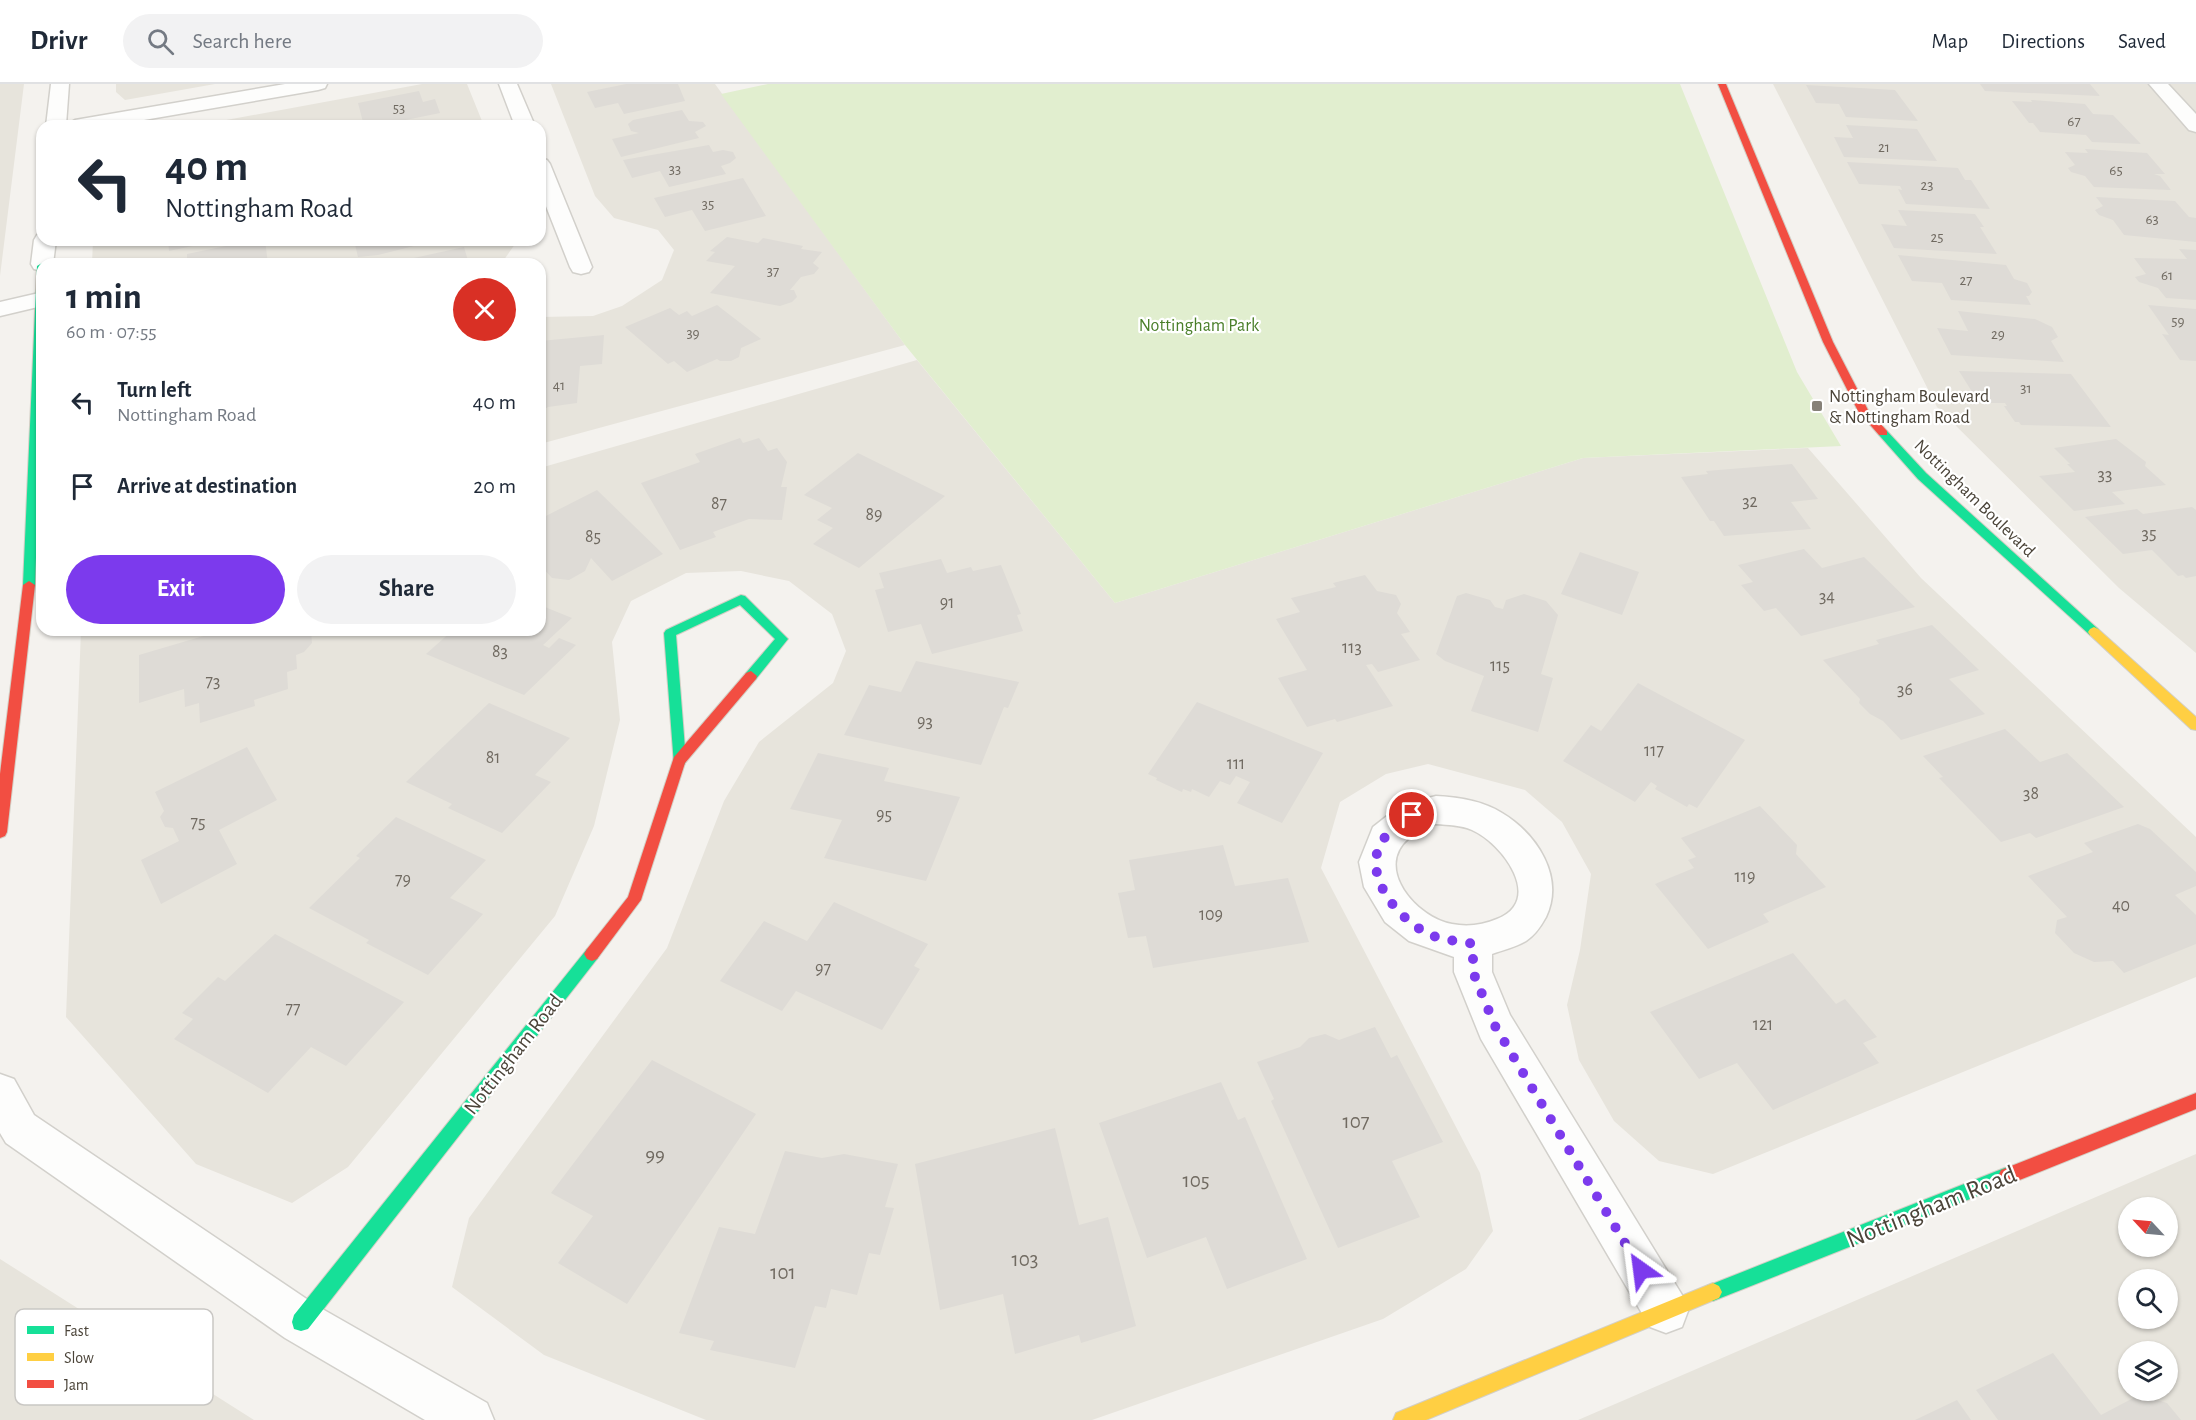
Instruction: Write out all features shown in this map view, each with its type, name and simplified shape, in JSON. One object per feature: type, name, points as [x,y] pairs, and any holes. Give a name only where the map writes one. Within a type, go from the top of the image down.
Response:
[{"type":"street","points":[[57,120],[60,84]]},
{"type":"street","points":[[110,120],[318,84]]},
{"type":"street","points":[[508,84],[523,120]]},
{"type":"street","name":"Nottingham Boulevard","points":[[1722,84],[1799,276],[1828,342],[1863,411],[1922,476],[2196,725]]},
{"type":"street","points":[[2158,84],[2196,126]]},
{"type":"street","points":[[546,179],[581,267]]},
{"type":"street","points":[[0,309],[36,301]]},
{"type":"street","points":[[0,832],[29,592],[36,388]]},
{"type":"street","name":"Nottingham Road","points":[[301,1323],[634,900],[680,761],[782,639],[741,599],[670,633],[680,761]]},
{"type":"street","points":[[1436,810],[1463,812],[1489,821],[1520,846],[1533,868],[1536,892],[1533,906],[1521,925],[1500,938],[1473,944],[1436,937],[1410,924],[1391,904],[1379,881],[1377,858],[1380,845],[1393,827],[1412,815],[1436,810]]},
{"type":"street","points":[[1473,944],[1473,972],[1495,1026],[1666,1311]]},
{"type":"street","points":[[0,1093],[20,1129],[301,1323],[470,1420]]},
{"type":"street","name":"Nottingham Road","points":[[1403,1420],[1666,1311],[2196,1101]]},
{"type":"shaded area","points":[[0,84],[24,84],[0,276]]},
{"type":"shaded area","points":[[116,84],[215,84],[125,100],[116,92]]},
{"type":"shaded area","points":[[422,84],[467,84],[482,120],[227,120]]},
{"type":"shaded area","points":[[551,84],[715,84],[905,345],[546,442],[546,317],[593,316],[622,306],[662,280],[674,250],[658,230],[614,218],[595,196]]},
{"type":"shaded area","points":[[1773,84],[2196,84],[2196,653],[2119,588],[1937,407]]},
{"type":"shaded area","points":[[93,246],[514,246],[505,258],[92,258]]},
{"type":"shaded area","points":[[917,360],[1115,603],[1583,458],[1808,448],[1921,578],[2196,837],[2196,977],[1713,1174],[1659,1161],[1614,1121],[1579,1060],[1567,1005],[1580,950],[1591,874],[1562,822],[1525,790],[1428,764],[1386,774],[1340,802],[1321,868],[1480,1173],[1493,1231],[1466,1269],[1383,1319],[1092,1420],[706,1420],[544,1355],[452,1287],[469,1218],[667,948],[724,801],[759,742],[833,683],[846,651],[832,614],[789,581],[741,571],[686,573],[631,601],[612,642],[620,720],[594,826],[555,916],[348,1167],[292,1203],[196,1164],[66,1017],[81,636],[546,636],[546,466]]},
{"type":"shaded area","points":[[2196,1154],[2196,1420],[1578,1420]]},
{"type":"shaded area","points":[[0,1259],[79,1309],[15,1309],[15,1405],[213,1405],[213,1394],[254,1420],[0,1420]]},
{"type":"green space","name":"Nottingham Park","points":[[768,84],[1680,84],[1797,372],[1841,446],[1583,458],[1115,603],[905,345],[721,94]]},
{"type":"building","points":[[626,84],[678,84],[685,101],[624,114],[618,103],[595,108],[587,92]]},
{"type":"building","points":[[1980,84],[2090,84],[2100,96],[1985,91]]},
{"type":"building","points":[[1806,85],[1895,90],[1918,121],[1846,117],[1839,104],[1816,103]]},
{"type":"building","points":[[419,91],[423,102],[435,99],[440,113],[406,120],[362,120],[358,103]]},
{"type":"building","points":[[2031,100],[2085,104],[2093,114],[2113,115],[2141,144],[2092,142],[2086,135],[2040,132],[2033,123],[2029,123],[2012,101],[2032,102]]},
{"type":"building","points":[[682,110],[689,121],[703,122],[706,126],[695,132],[699,138],[621,157],[612,139],[639,133],[631,131],[628,124],[633,120]]},
{"type":"building","points":[[1846,125],[1917,129],[1937,161],[1844,157],[1834,137],[1853,138]]},
{"type":"building","points":[[709,145],[713,152],[723,150],[733,152],[736,158],[721,166],[726,174],[669,187],[660,171],[632,178],[623,160]]},
{"type":"building","points":[[2085,149],[2147,153],[2165,174],[2154,174],[2160,176],[2171,190],[2094,187],[2085,176],[2071,172],[2068,168],[2075,165],[2065,152],[2088,153]]},
{"type":"building","points":[[1847,162],[1958,168],[1965,180],[1971,180],[1990,209],[1906,204],[1898,189],[1902,190],[1900,186],[1859,184]]},
{"type":"building","points":[[743,178],[766,216],[705,231],[692,210],[665,217],[654,198]]},
{"type":"building","points":[[2096,197],[2175,201],[2189,217],[2196,218],[2196,242],[2124,235],[2113,220],[2099,215],[2095,210],[2103,206]]},
{"type":"building","points":[[1898,210],[1975,214],[1984,227],[1980,227],[1997,254],[1894,248],[1881,224],[1907,226]]},
{"type":"building","points":[[727,237],[758,243],[763,238],[803,246],[801,249],[822,252],[813,263],[819,268],[814,274],[801,277],[790,290],[794,290],[797,297],[792,302],[780,306],[710,293],[735,266],[706,261],[715,252],[710,251]]},
{"type":"building","points":[[169,246],[192,246],[169,251]]},
{"type":"building","points":[[226,246],[266,246],[267,258],[187,258],[187,254]]},
{"type":"building","points":[[355,246],[414,246],[378,255],[358,257]]},
{"type":"building","points":[[464,247],[467,258],[414,258]]},
{"type":"building","points":[[2179,249],[2196,250],[2196,300],[2166,298],[2158,288],[2139,282],[2135,277],[2146,274],[2134,258],[2187,259]]},
{"type":"building","points":[[1898,255],[2006,265],[2014,279],[2027,283],[2032,292],[2026,296],[2031,305],[1951,300],[1942,283],[1912,281]]},
{"type":"building","points":[[717,305],[761,339],[741,348],[739,357],[731,361],[717,359],[687,372],[674,361],[668,364],[625,327],[670,308],[679,315],[687,311],[692,316]]},
{"type":"building","points":[[2148,305],[2196,309],[2196,361],[2180,360],[2162,334],[2169,335]]},
{"type":"building","points":[[1958,311],[2035,319],[2052,327],[2058,337],[2051,341],[2064,362],[1951,355],[1937,328],[1968,331]]},
{"type":"building","points":[[604,335],[602,364],[580,366],[577,403],[546,408],[546,340]]},
{"type":"building","points":[[1959,371],[2071,374],[2111,427],[2021,425],[2015,422],[2004,406],[2007,406],[2005,403],[1979,403]]},
{"type":"building","points":[[740,438],[743,443],[759,438],[768,451],[777,448],[787,462],[781,487],[787,487],[782,520],[749,519],[713,532],[716,537],[680,550],[641,483],[700,462],[695,454]]},
{"type":"building","points":[[2116,439],[2146,462],[2145,466],[2166,485],[2112,492],[2125,504],[2074,511],[2039,476],[2075,472],[2054,448]]},
{"type":"building","points":[[858,453],[945,496],[859,568],[813,544],[833,528],[817,520],[832,508],[804,495]]},
{"type":"building","points":[[1792,464],[1818,499],[1791,502],[1811,529],[1724,536],[1714,521],[1710,521],[1681,477],[1708,474],[1706,471]]},
{"type":"building","points":[[597,490],[663,554],[612,581],[591,558],[585,571],[569,580],[552,578],[546,572],[546,516]]},
{"type":"building","points":[[2192,507],[2196,510],[2196,576],[2186,578],[2183,575],[2178,576],[2152,550],[2123,554],[2085,517],[2137,509],[2143,514]]},
{"type":"building","points":[[1804,549],[1822,568],[1864,557],[1915,607],[1801,636],[1776,608],[1764,611],[1741,585],[1753,582],[1738,565]]},
{"type":"building","points":[[1580,552],[1639,572],[1622,615],[1561,594]]},
{"type":"building","points":[[941,559],[947,573],[971,567],[973,571],[1001,565],[1021,614],[1017,615],[1023,631],[932,654],[921,624],[888,632],[875,590],[884,588],[879,573]]},
{"type":"building","points":[[1365,575],[1377,591],[1396,595],[1401,604],[1397,613],[1410,632],[1401,634],[1420,660],[1378,672],[1372,664],[1366,665],[1393,706],[1337,722],[1335,719],[1307,727],[1278,678],[1307,670],[1276,619],[1300,612],[1291,598],[1336,587],[1333,583]]},
{"type":"building","points":[[1466,593],[1490,600],[1495,607],[1503,609],[1506,600],[1524,594],[1546,601],[1558,615],[1541,674],[1553,678],[1538,732],[1471,711],[1484,676],[1445,661],[1436,654],[1457,596]]},
{"type":"building","points":[[546,607],[572,618],[543,645],[549,648],[559,638],[576,645],[524,695],[426,654],[446,636],[546,636]]},
{"type":"building","points":[[1932,625],[1979,670],[1949,679],[1985,714],[1901,740],[1883,721],[1870,714],[1859,703],[1860,699],[1823,660],[1879,644],[1876,640]]},
{"type":"building","points":[[203,636],[311,636],[312,643],[304,652],[296,655],[297,669],[287,672],[288,689],[254,700],[255,706],[200,723],[199,703],[185,707],[184,689],[139,703],[139,655]]},
{"type":"building","points":[[916,661],[1019,682],[1008,708],[1004,707],[981,765],[844,735],[869,685],[901,692]]},
{"type":"building","points":[[1638,683],[1745,740],[1697,808],[1689,804],[1687,807],[1655,789],[1657,786],[1651,782],[1635,802],[1563,761],[1591,725],[1601,731]]},
{"type":"building","points":[[1197,702],[1323,753],[1282,823],[1237,803],[1250,782],[1236,776],[1230,785],[1220,781],[1209,797],[1192,789],[1191,792],[1183,789],[1182,792],[1148,774]]},
{"type":"building","points":[[489,703],[570,738],[535,775],[551,782],[502,833],[448,808],[452,804],[406,782]]},
{"type":"building","points":[[2005,729],[2040,762],[2067,753],[2124,807],[2036,838],[2030,833],[2001,842],[1939,778],[1943,777],[1923,756]]},
{"type":"building","points":[[247,747],[277,800],[219,830],[237,864],[161,904],[141,860],[179,841],[173,828],[165,827],[160,817],[164,811],[155,792]]},
{"type":"building","points":[[818,753],[889,768],[884,781],[960,797],[926,881],[824,858],[842,820],[790,809]]},
{"type":"building","points":[[1760,806],[1797,845],[1796,854],[1826,887],[1763,914],[1769,922],[1708,949],[1655,884],[1694,868],[1688,860],[1696,857],[1681,838]]},
{"type":"building","points":[[396,817],[486,860],[450,898],[483,914],[428,975],[366,943],[369,940],[309,908],[360,858],[356,856]]},
{"type":"building","points":[[2138,824],[2150,829],[2196,872],[2196,886],[2175,895],[2196,915],[2196,944],[2124,973],[2113,961],[2094,962],[2074,953],[2055,933],[2057,920],[2067,917],[2028,876],[2093,852],[2084,843]]},
{"type":"building","points":[[1223,845],[1235,886],[1288,878],[1309,942],[1153,968],[1146,936],[1128,938],[1118,893],[1135,890],[1129,860]]},
{"type":"building","points":[[834,902],[928,944],[914,966],[920,969],[882,1030],[796,991],[782,1011],[720,981],[764,921],[807,941]]},
{"type":"building","points":[[275,934],[404,1002],[346,1066],[311,1047],[268,1093],[174,1039],[193,1019],[182,1013],[218,977],[225,981]]},
{"type":"building","points":[[1793,953],[1836,1004],[1845,999],[1877,1037],[1863,1043],[1879,1063],[1773,1110],[1737,1063],[1699,1079],[1650,1012]]},
{"type":"building","points":[[1375,1027],[1391,1058],[1397,1055],[1443,1142],[1392,1161],[1420,1217],[1338,1248],[1271,1101],[1274,1099],[1257,1062],[1300,1047],[1309,1038],[1325,1034],[1339,1040]]},
{"type":"building","points":[[652,1060],[756,1114],[627,1304],[558,1263],[593,1216],[551,1193]]},
{"type":"building","points":[[1221,1082],[1238,1120],[1245,1117],[1307,1259],[1227,1289],[1206,1237],[1147,1258],[1099,1123]]},
{"type":"building","points":[[1055,1128],[1079,1225],[1108,1217],[1136,1326],[1081,1343],[1079,1335],[1015,1354],[1003,1294],[940,1310],[915,1164]]},
{"type":"building","points":[[785,1151],[822,1158],[844,1154],[898,1164],[885,1207],[894,1208],[880,1255],[869,1253],[857,1295],[831,1289],[826,1308],[815,1306],[795,1368],[710,1350],[714,1341],[679,1333],[719,1227],[755,1234]]},
{"type":"building","points":[[2053,1353],[2101,1415],[2128,1401],[2160,1401],[2167,1403],[2181,1420],[1998,1420],[1976,1390]]},
{"type":"building","points":[[1957,1400],[1971,1420],[1915,1420]]},
{"type":"traffic: fast","points":[[29,585],[36,413]]},
{"type":"traffic: fast","points":[[1883,433],[1922,476],[2094,632]]},
{"type":"traffic: fast","points":[[679,761],[670,633],[741,599],[782,639],[751,676]]},
{"type":"traffic: fast","points":[[301,1322],[592,954]]},
{"type":"traffic: fast","points":[[1713,1292],[2007,1176]]},
{"type":"traffic: slow","points":[[2094,632],[2196,725]]},
{"type":"traffic: slow","points":[[1403,1420],[1713,1292]]},
{"type":"traffic: jam","points":[[1722,84],[1828,342],[1863,411],[1883,433]]},
{"type":"traffic: jam","points":[[0,832],[29,585]]},
{"type":"traffic: jam","points":[[592,954],[634,900],[679,761],[751,676]]},
{"type":"traffic: jam","points":[[2007,1176],[2196,1101]]},
{"type":"place","name":"Nottingham Boulevard & Nottingham Road","points":[[1817,406]]},
{"type":"route","points":[[1412,815],[1393,827],[1380,845],[1377,858],[1379,881],[1391,904],[1410,924],[1436,937],[1473,944],[1473,972],[1495,1026],[1641,1270]]}]
